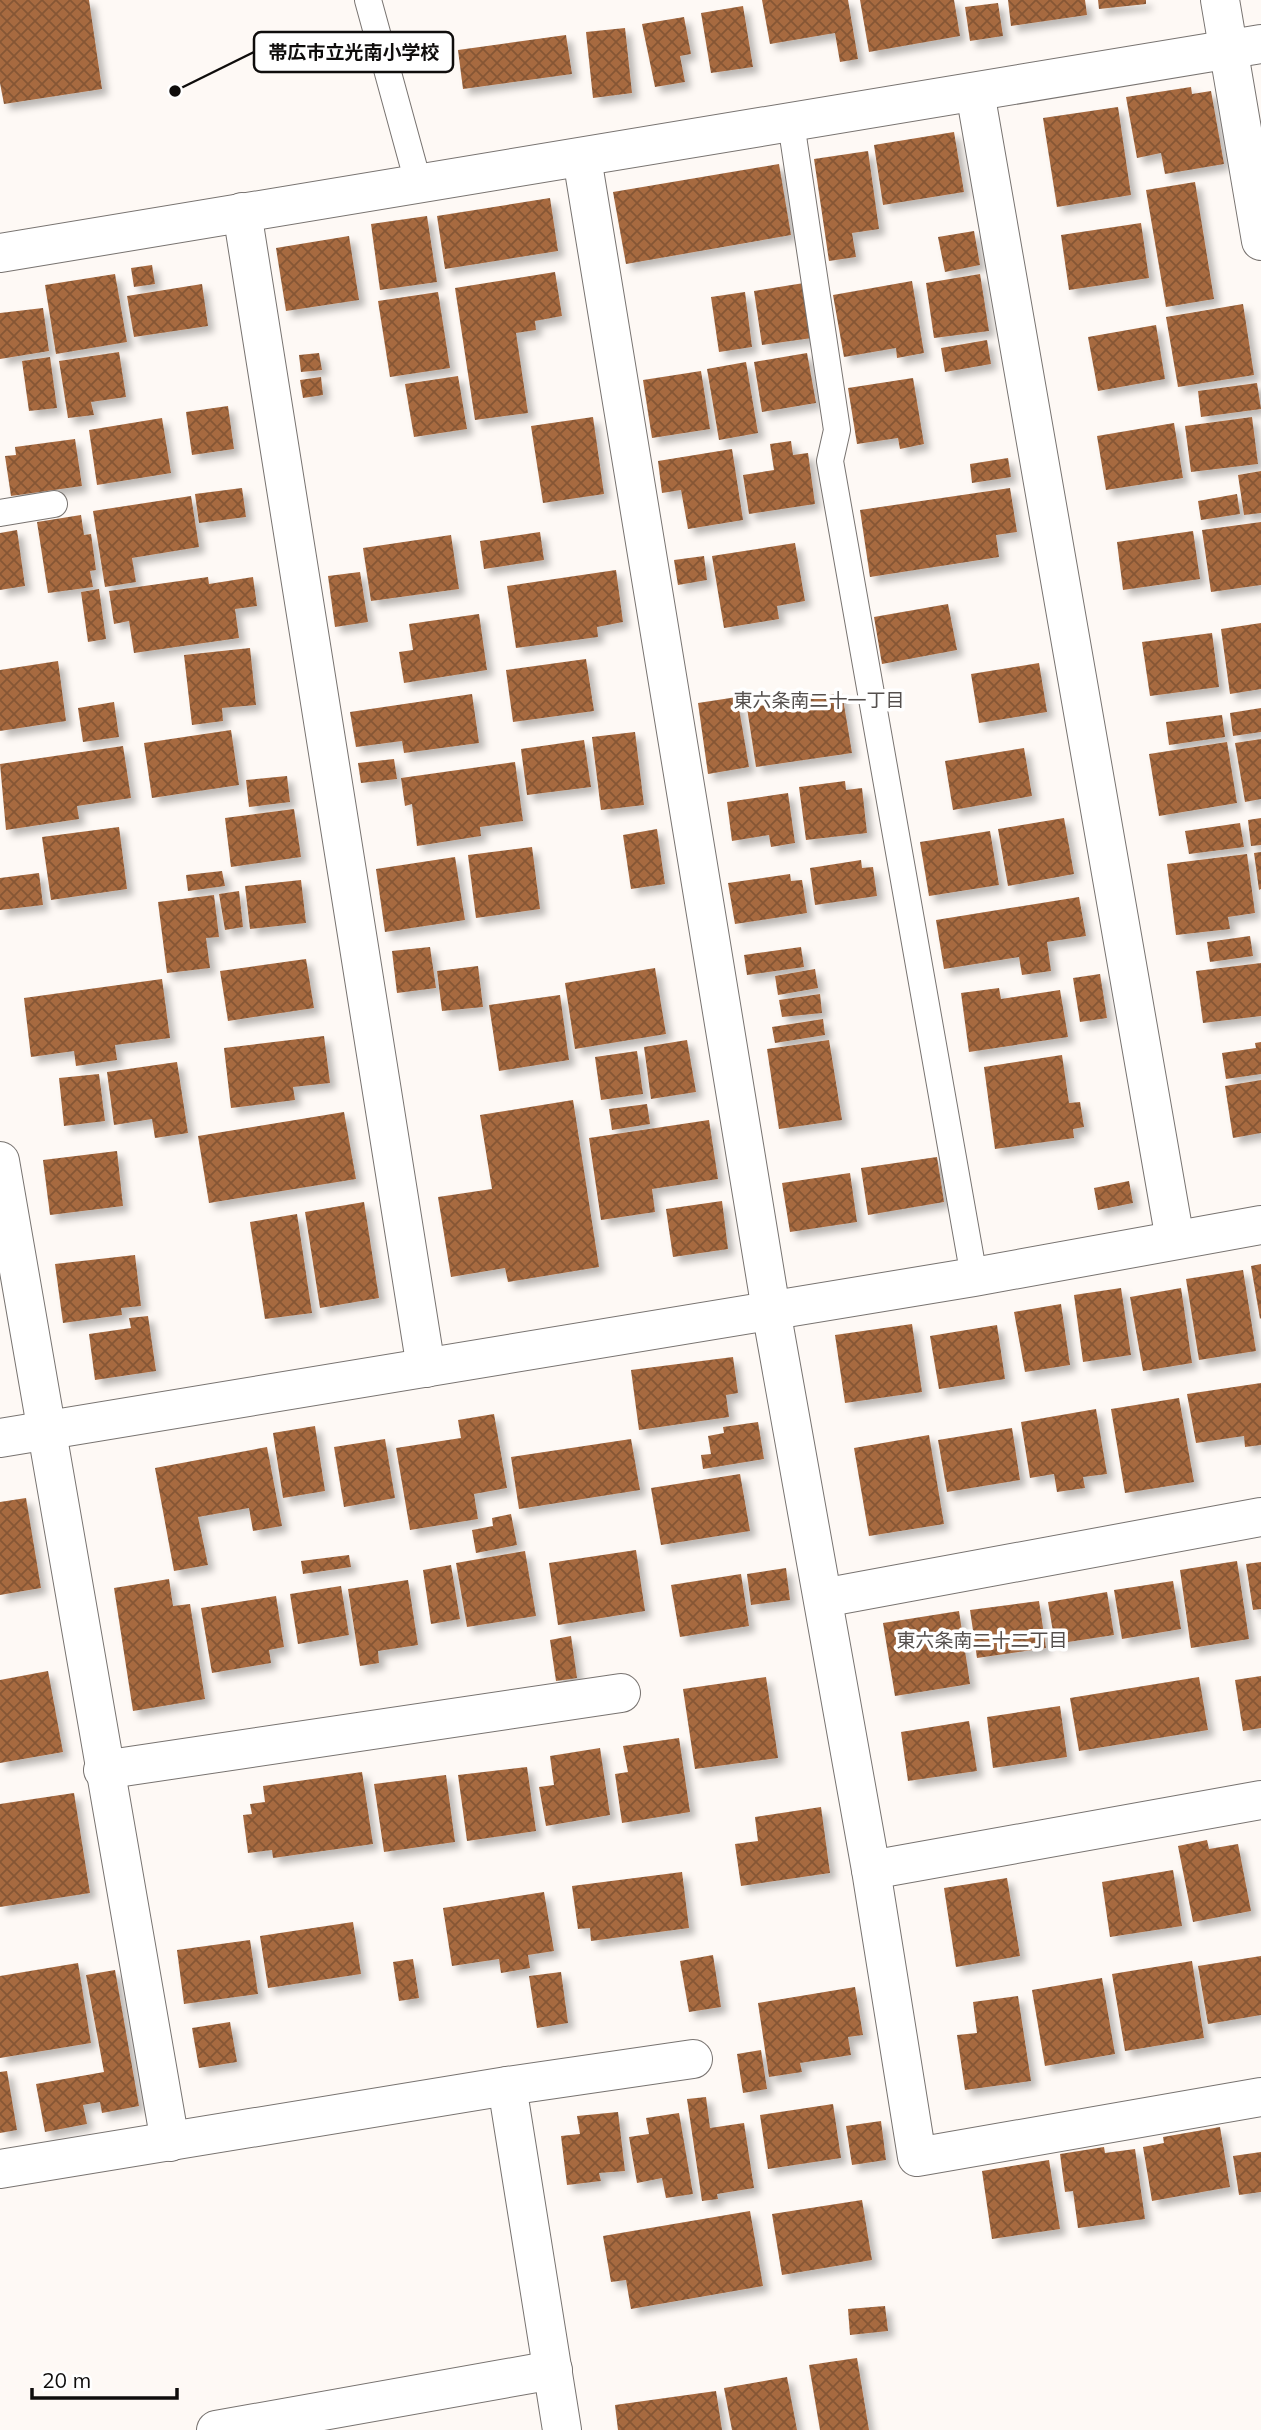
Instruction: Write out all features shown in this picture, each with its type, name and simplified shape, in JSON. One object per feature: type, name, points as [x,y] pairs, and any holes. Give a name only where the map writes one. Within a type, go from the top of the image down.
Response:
[{"type":"street","points":[[1220,0],[1244,47],[1261,241]]},
{"type":"street","points":[[0,253],[242,212],[419,186],[1244,47]]},
{"type":"street","points":[[975,92],[1175,1240]]},
{"type":"street","points":[[582,158],[771,1310],[871,1870],[918,2157],[1261,2097]]},
{"type":"street","points":[[242,212],[426,1368]]},
{"type":"street","points":[[0,1161],[103,1770],[170,2142]]},
{"type":"street","points":[[0,1438],[974,1277],[1261,1226]]},
{"type":"street","points":[[823,1598],[1261,1517]]},
{"type":"street","points":[[103,1770],[621,1693]]},
{"type":"street","points":[[871,1870],[1261,1800]]},
{"type":"street","points":[[0,2169],[507,2085],[692,2059]]},
{"type":"street","points":[[507,2085],[562,2430]]},
{"type":"street","points":[[216,2430],[553,2370]]},
{"type":"lane","points":[[368,0],[419,186]]},
{"type":"lane","points":[[791,122],[837,430],[830,461],[974,1277]]},
{"type":"lane","points":[[0,513],[54,505]]},
{"type":"building","points":[[0,0],[89,0],[102,89],[4,104],[0,83]]},
{"type":"building","points":[[762,0],[848,0],[858,59],[840,62],[835,33],[770,44]]},
{"type":"building","points":[[860,0],[954,0],[960,36],[869,52]]},
{"type":"building","points":[[1008,0],[1085,0],[1087,15],[1011,26]]},
{"type":"building","points":[[1098,0],[1146,0],[1146,4],[1099,9]]},
{"type":"building","points":[[998,3],[1003,36],[970,41],[965,7]]},
{"type":"building","points":[[743,6],[753,67],[711,73],[701,13]]},
{"type":"building","points":[[684,17],[691,54],[680,56],[685,82],[655,87],[642,24]]},
{"type":"building","points":[[625,28],[632,93],[593,98],[586,32]]},
{"type":"building","points":[[566,35],[572,74],[463,89],[458,50]]},
{"type":"building","points":[[1191,87],[1192,94],[1211,91],[1224,164],[1165,174],[1161,153],[1137,158],[1126,97]]},
{"type":"building","points":[[1118,107],[1131,195],[1057,207],[1043,118]]},
{"type":"building","points":[[954,132],[964,192],[883,205],[874,145]]},
{"type":"building","points":[[868,151],[879,229],[852,233],[856,257],[829,261],[814,159]]},
{"type":"building","points":[[779,164],[791,235],[626,264],[613,192]]},
{"type":"building","points":[[1195,182],[1214,299],[1166,307],[1146,190]]},
{"type":"building","points":[[550,198],[558,251],[445,269],[437,216]]},
{"type":"building","points":[[427,216],[437,282],[380,290],[371,224]]},
{"type":"building","points":[[1141,223],[1149,278],[1069,290],[1061,235]]},
{"type":"building","points":[[974,231],[980,265],[945,272],[938,237]]},
{"type":"building","points":[[349,236],[359,300],[286,311],[276,248]]},
{"type":"building","points":[[152,265],[155,284],[134,287],[131,268]]},
{"type":"building","points":[[555,272],[562,316],[535,321],[536,330],[516,333],[528,413],[475,420],[455,288]]},
{"type":"building","points":[[115,274],[127,342],[56,354],[45,285]]},
{"type":"building","points":[[980,274],[989,331],[934,338],[926,283]]},
{"type":"building","points":[[912,281],[924,353],[897,358],[896,348],[844,357],[833,295]]},
{"type":"building","points":[[804,283],[812,338],[762,345],[754,291]]},
{"type":"building","points":[[202,284],[208,326],[134,337],[127,296]]},
{"type":"building","points":[[438,292],[450,368],[390,377],[378,301]]},
{"type":"building","points":[[745,292],[752,347],[719,352],[711,297]]},
{"type":"building","points":[[1243,304],[1254,375],[1178,387],[1166,317]]},
{"type":"building","points":[[43,308],[49,351],[0,359],[0,313]]},
{"type":"building","points":[[1156,325],[1165,379],[1098,391],[1088,337]]},
{"type":"building","points":[[987,340],[991,364],[945,372],[941,348]]},
{"type":"building","points":[[119,352],[126,397],[91,402],[94,415],[68,418],[59,361]]},
{"type":"building","points":[[319,353],[322,370],[301,372],[299,355]]},
{"type":"building","points":[[807,353],[816,403],[762,412],[754,362]]},
{"type":"building","points":[[50,357],[57,408],[29,411],[22,361]]},
{"type":"building","points":[[746,362],[758,433],[719,440],[707,369]]},
{"type":"building","points":[[701,371],[710,429],[652,438],[643,380]]},
{"type":"building","points":[[458,376],[467,429],[414,437],[405,384]]},
{"type":"building","points":[[321,377],[323,395],[303,398],[300,380]]},
{"type":"building","points":[[913,378],[924,444],[900,449],[898,438],[857,444],[848,388]]},
{"type":"building","points":[[1257,383],[1261,409],[1201,417],[1198,391]]},
{"type":"building","points":[[228,406],[234,449],[192,455],[186,412]]},
{"type":"building","points":[[593,417],[604,494],[543,503],[531,426]]},
{"type":"building","points":[[1252,417],[1258,464],[1191,472],[1185,426]]},
{"type":"building","points":[[162,418],[171,473],[97,485],[89,430]]},
{"type":"building","points":[[1174,423],[1183,478],[1106,490],[1097,436]]},
{"type":"building","points":[[75,439],[82,486],[11,496],[5,456],[16,455],[15,447]]},
{"type":"building","points":[[791,441],[793,455],[808,453],[815,504],[749,514],[743,475],[774,470],[770,444]]},
{"type":"building","points":[[732,449],[743,520],[688,529],[681,490],[662,493],[658,461]]},
{"type":"building","points":[[1008,458],[1011,477],[972,483],[970,464]]},
{"type":"building","points":[[1261,471],[1261,513],[1244,515],[1238,475]]},
{"type":"building","points":[[242,488],[246,517],[199,523],[195,494]]},
{"type":"building","points":[[1010,488],[1017,532],[996,535],[999,557],[870,577],[860,510]]},
{"type":"building","points":[[1237,494],[1240,514],[1201,520],[1198,501]]},
{"type":"building","points":[[191,496],[199,547],[132,558],[136,582],[105,587],[93,511]]},
{"type":"building","points":[[81,515],[84,535],[91,534],[96,570],[90,571],[93,587],[48,593],[37,522]]},
{"type":"building","points":[[1261,522],[1261,585],[1211,592],[1202,530]]},
{"type":"building","points":[[17,530],[25,586],[0,590],[0,533]]},
{"type":"building","points":[[1193,531],[1200,579],[1123,590],[1117,542]]},
{"type":"building","points":[[540,532],[544,560],[484,569],[480,541]]},
{"type":"building","points":[[451,535],[459,589],[371,601],[363,548]]},
{"type":"building","points":[[795,543],[805,601],[777,606],[779,619],[724,628],[712,556]]},
{"type":"building","points":[[704,556],[707,580],[678,585],[674,560]]},
{"type":"building","points":[[616,570],[623,622],[597,627],[598,637],[516,648],[507,586]]},
{"type":"building","points":[[360,572],[368,622],[335,627],[328,576]]},
{"type":"building","points":[[208,577],[209,584],[253,577],[257,606],[235,609],[239,638],[134,653],[129,621],[114,624],[109,591]]},
{"type":"building","points":[[99,589],[106,639],[88,642],[81,592]]},
{"type":"building","points":[[948,604],[957,650],[882,664],[874,617]]},
{"type":"building","points":[[479,614],[487,670],[404,683],[399,652],[413,650],[409,624]]},
{"type":"building","points":[[1261,623],[1261,689],[1230,694],[1221,629]]},
{"type":"building","points":[[1212,633],[1219,687],[1150,696],[1142,642]]},
{"type":"building","points":[[250,648],[256,705],[222,708],[223,721],[192,725],[184,655]]},
{"type":"building","points":[[586,659],[594,711],[513,722],[506,670]]},
{"type":"building","points":[[58,661],[66,721],[0,731],[0,670]]},
{"type":"building","points":[[1039,663],[1047,712],[979,723],[971,674]]},
{"type":"building","points":[[842,693],[852,753],[756,767],[747,708]]},
{"type":"building","points":[[472,694],[479,743],[404,753],[402,741],[356,747],[350,712]]},
{"type":"building","points":[[737,697],[749,767],[708,774],[698,703]]},
{"type":"building","points":[[114,702],[119,737],[83,742],[78,708]]},
{"type":"building","points":[[1261,708],[1261,732],[1233,736],[1230,713]]},
{"type":"building","points":[[1222,715],[1225,737],[1169,745],[1166,722]]},
{"type":"building","points":[[231,730],[239,785],[152,798],[144,743]]},
{"type":"building","points":[[635,732],[644,805],[601,810],[592,737]]},
{"type":"building","points":[[1261,739],[1261,799],[1245,802],[1235,743]]},
{"type":"building","points":[[584,740],[591,787],[527,795],[521,749]]},
{"type":"building","points":[[1227,742],[1237,803],[1159,816],[1149,754]]},
{"type":"building","points":[[123,746],[131,798],[77,806],[79,819],[6,830],[0,764]]},
{"type":"building","points":[[1024,748],[1032,796],[953,810],[945,761]]},
{"type":"building","points":[[394,759],[397,779],[361,783],[358,763]]},
{"type":"building","points":[[515,762],[523,821],[480,827],[481,836],[417,846],[412,804],[405,806],[401,778]]},
{"type":"building","points":[[287,776],[290,802],[249,807],[246,780]]},
{"type":"building","points":[[845,781],[846,790],[862,788],[867,833],[806,840],[799,787]]},
{"type":"building","points":[[788,793],[795,843],[771,847],[769,835],[732,841],[727,802]]},
{"type":"building","points":[[294,809],[301,857],[231,867],[225,818]]},
{"type":"building","points":[[1064,818],[1074,874],[1008,886],[998,829]]},
{"type":"building","points":[[1261,818],[1261,845],[1251,846],[1248,820]]},
{"type":"building","points":[[1240,823],[1244,847],[1189,854],[1185,831]]},
{"type":"building","points":[[119,827],[127,889],[51,900],[42,837]]},
{"type":"building","points":[[657,829],[665,884],[631,889],[623,835]]},
{"type":"building","points":[[990,831],[999,885],[929,896],[920,842]]},
{"type":"building","points":[[532,847],[540,909],[476,918],[468,855]]},
{"type":"building","points":[[1261,852],[1261,889],[1259,890],[1254,853]]},
{"type":"building","points":[[1247,854],[1255,913],[1228,917],[1230,929],[1176,935],[1167,864]]},
{"type":"building","points":[[455,857],[465,920],[385,932],[376,869]]},
{"type":"building","points":[[861,860],[862,868],[873,867],[877,896],[815,905],[810,868]]},
{"type":"building","points":[[222,871],[225,886],[188,891],[186,875]]},
{"type":"building","points":[[39,873],[43,905],[0,910],[0,878]]},
{"type":"building","points":[[790,874],[791,881],[802,880],[807,913],[735,924],[728,883]]},
{"type":"building","points":[[301,880],[306,923],[250,929],[245,886]]},
{"type":"building","points":[[239,891],[243,927],[225,930],[219,894]]},
{"type":"building","points":[[214,895],[219,937],[206,938],[210,968],[167,973],[158,902]]},
{"type":"building","points":[[1079,897],[1086,936],[1047,942],[1051,971],[1022,975],[1019,957],[944,969],[936,920]]},
{"type":"building","points":[[1250,936],[1253,956],[1210,962],[1207,942]]},
{"type":"building","points":[[430,947],[436,988],[397,993],[392,951]]},
{"type":"building","points":[[801,947],[804,967],[747,975],[744,955]]},
{"type":"building","points":[[306,959],[314,1008],[228,1021],[220,971]]},
{"type":"building","points":[[1261,963],[1261,1016],[1203,1023],[1196,971]]},
{"type":"building","points":[[478,966],[483,1007],[442,1011],[437,971]]},
{"type":"building","points":[[655,968],[666,1034],[575,1049],[565,983]]},
{"type":"building","points":[[815,969],[818,988],[778,995],[775,976]]},
{"type":"building","points":[[1100,974],[1107,1018],[1080,1022],[1073,978]]},
{"type":"building","points":[[162,979],[170,1038],[115,1045],[117,1060],[76,1066],[74,1051],[31,1057],[24,998]]},
{"type":"building","points":[[999,988],[1001,999],[1060,990],[1068,1037],[969,1052],[961,993]]},
{"type":"building","points":[[820,994],[822,1013],[782,1017],[779,1000]]},
{"type":"building","points":[[560,995],[569,1060],[499,1071],[489,1005]]},
{"type":"building","points":[[823,1019],[825,1035],[775,1043],[772,1027]]},
{"type":"building","points":[[324,1036],[330,1083],[293,1087],[295,1100],[231,1108],[224,1048]]},
{"type":"building","points":[[687,1040],[696,1092],[651,1099],[644,1047]]},
{"type":"building","points":[[829,1040],[842,1120],[779,1129],[767,1049]]},
{"type":"building","points":[[1261,1042],[1261,1074],[1226,1079],[1222,1053],[1256,1048],[1255,1043]]},
{"type":"building","points":[[637,1051],[643,1094],[601,1100],[595,1057]]},
{"type":"building","points":[[1062,1055],[1069,1103],[1080,1102],[1084,1127],[1073,1129],[1074,1138],[995,1149],[984,1067]]},
{"type":"building","points":[[177,1062],[188,1133],[155,1138],[152,1119],[114,1125],[107,1072]]},
{"type":"building","points":[[99,1074],[105,1121],[64,1126],[59,1078]]},
{"type":"building","points":[[1261,1080],[1261,1133],[1233,1138],[1225,1086]]},
{"type":"building","points":[[573,1100],[599,1267],[508,1282],[505,1268],[451,1277],[438,1197],[492,1189],[480,1115]]},
{"type":"building","points":[[647,1104],[650,1124],[612,1130],[609,1109]]},
{"type":"building","points":[[344,1112],[356,1179],[209,1203],[198,1136]]},
{"type":"building","points":[[709,1120],[718,1179],[652,1189],[655,1212],[601,1220],[589,1138]]},
{"type":"building","points":[[117,1151],[123,1206],[50,1215],[43,1160]]},
{"type":"building","points":[[937,1157],[944,1202],[868,1215],[861,1168]]},
{"type":"building","points":[[850,1173],[857,1222],[790,1232],[782,1183]]},
{"type":"building","points":[[1129,1181],[1133,1203],[1098,1210],[1094,1188]]},
{"type":"building","points":[[722,1201],[728,1249],[673,1257],[666,1209]]},
{"type":"building","points":[[364,1202],[379,1298],[320,1308],[305,1212]]},
{"type":"building","points":[[297,1214],[312,1313],[265,1319],[250,1222]]},
{"type":"building","points":[[135,1255],[141,1306],[121,1308],[122,1315],[63,1323],[55,1264]]},
{"type":"building","points":[[1261,1264],[1261,1318],[1260,1319],[1251,1266]]},
{"type":"building","points":[[1243,1270],[1256,1351],[1199,1360],[1186,1279]]},
{"type":"building","points":[[1121,1288],[1131,1355],[1083,1362],[1074,1295]]},
{"type":"building","points":[[1181,1288],[1192,1363],[1143,1371],[1130,1297]]},
{"type":"building","points":[[1061,1304],[1070,1365],[1025,1372],[1014,1312]]},
{"type":"building","points":[[148,1316],[156,1371],[95,1380],[89,1334],[131,1328],[129,1318]]},
{"type":"building","points":[[912,1324],[922,1392],[845,1403],[835,1335]]},
{"type":"building","points":[[997,1325],[1005,1379],[939,1389],[930,1336]]},
{"type":"building","points":[[733,1357],[738,1393],[726,1395],[729,1417],[639,1430],[631,1370]]},
{"type":"building","points":[[1261,1383],[1261,1445],[1245,1447],[1244,1436],[1196,1443],[1187,1394]]},
{"type":"building","points":[[1179,1398],[1194,1482],[1125,1493],[1111,1409]]},
{"type":"building","points":[[1096,1409],[1107,1474],[1083,1477],[1085,1488],[1057,1492],[1054,1474],[1030,1478],[1021,1422]]},
{"type":"building","points":[[494,1414],[507,1488],[474,1494],[478,1519],[410,1530],[396,1448],[461,1438],[458,1420]]},
{"type":"building","points":[[758,1422],[764,1459],[703,1469],[701,1455],[711,1454],[708,1436],[724,1433],[723,1427]]},
{"type":"building","points":[[315,1426],[325,1491],[283,1498],[273,1433]]},
{"type":"building","points":[[1012,1428],[1020,1480],[947,1492],[938,1440]]},
{"type":"building","points":[[929,1435],[944,1524],[869,1536],[854,1448]]},
{"type":"building","points":[[385,1439],[395,1498],[344,1507],[334,1447]]},
{"type":"building","points":[[631,1439],[640,1490],[519,1509],[511,1457]]},
{"type":"building","points":[[267,1447],[282,1526],[253,1531],[249,1508],[198,1517],[208,1565],[174,1571],[155,1468]]},
{"type":"building","points":[[740,1474],[750,1531],[661,1545],[651,1488]]},
{"type":"building","points":[[26,1498],[41,1588],[0,1595],[0,1502]]},
{"type":"building","points":[[511,1514],[517,1545],[476,1553],[472,1530],[493,1526],[492,1518]]},
{"type":"building","points":[[636,1550],[645,1611],[558,1625],[549,1563]]},
{"type":"building","points":[[525,1551],[536,1616],[467,1627],[456,1563]]},
{"type":"building","points":[[349,1555],[351,1567],[303,1574],[301,1561]]},
{"type":"building","points":[[1237,1561],[1249,1639],[1191,1648],[1180,1570]]},
{"type":"building","points":[[1261,1562],[1261,1609],[1253,1610],[1246,1564]]},
{"type":"building","points":[[451,1565],[460,1619],[431,1624],[423,1570]]},
{"type":"building","points":[[786,1568],[790,1600],[751,1605],[747,1574]]},
{"type":"building","points":[[741,1574],[749,1626],[680,1637],[671,1585]]},
{"type":"building","points":[[169,1579],[173,1606],[190,1604],[205,1699],[133,1711],[114,1588]]},
{"type":"building","points":[[408,1580],[418,1645],[378,1651],[379,1663],[360,1666],[348,1589]]},
{"type":"building","points":[[1173,1581],[1181,1629],[1122,1639],[1114,1590]]},
{"type":"building","points":[[341,1586],[349,1635],[298,1644],[290,1594]]},
{"type":"building","points":[[1107,1592],[1114,1635],[1055,1644],[1048,1602]]},
{"type":"building","points":[[276,1596],[284,1647],[269,1650],[271,1663],[212,1673],[201,1608]]},
{"type":"building","points":[[1039,1601],[1046,1648],[977,1658],[970,1610]]},
{"type":"building","points":[[959,1611],[970,1684],[895,1696],[883,1623]]},
{"type":"building","points":[[571,1636],[577,1678],[556,1681],[550,1640]]},
{"type":"building","points":[[48,1671],[63,1752],[0,1763],[0,1680]]},
{"type":"building","points":[[1261,1676],[1261,1728],[1243,1731],[1235,1680]]},
{"type":"building","points":[[766,1677],[778,1758],[695,1769],[683,1689]]},
{"type":"building","points":[[1199,1677],[1208,1730],[1079,1751],[1070,1698]]},
{"type":"building","points":[[1060,1706],[1067,1757],[993,1768],[987,1717]]},
{"type":"building","points":[[969,1721],[977,1771],[908,1781],[901,1732]]},
{"type":"building","points":[[679,1738],[690,1812],[622,1823],[615,1774],[628,1772],[623,1746]]},
{"type":"building","points":[[600,1748],[610,1815],[546,1826],[539,1787],[554,1785],[550,1756]]},
{"type":"building","points":[[527,1767],[536,1831],[467,1841],[458,1775]]},
{"type":"building","points":[[362,1772],[373,1844],[273,1858],[272,1850],[248,1853],[243,1815],[252,1814],[250,1804],[265,1802],[263,1786]]},
{"type":"building","points":[[446,1775],[455,1842],[384,1852],[374,1784]]},
{"type":"building","points":[[74,1793],[90,1893],[0,1907],[0,1804]]},
{"type":"building","points":[[821,1807],[830,1873],[741,1886],[735,1844],[758,1841],[755,1817]]},
{"type":"building","points":[[1207,1840],[1209,1849],[1238,1844],[1251,1911],[1193,1922],[1178,1846]]},
{"type":"building","points":[[1173,1870],[1182,1926],[1110,1937],[1102,1882]]},
{"type":"building","points":[[682,1872],[689,1928],[591,1941],[590,1928],[578,1929],[572,1886]]},
{"type":"building","points":[[1007,1878],[1020,1956],[956,1967],[944,1888]]},
{"type":"building","points":[[544,1892],[554,1951],[528,1955],[530,1968],[501,1973],[499,1959],[452,1966],[443,1908]]},
{"type":"building","points":[[353,1922],[361,1974],[268,1988],[260,1936]]},
{"type":"building","points":[[250,1940],[258,1994],[184,2004],[177,1950]]},
{"type":"building","points":[[713,1955],[721,2007],[689,2012],[680,1961]]},
{"type":"building","points":[[1261,1956],[1261,2015],[1208,2024],[1198,1966]]},
{"type":"building","points":[[413,1959],[419,1998],[399,2001],[393,1962]]},
{"type":"building","points":[[1192,1961],[1204,2038],[1125,2051],[1112,1974]]},
{"type":"building","points":[[78,1963],[91,2043],[0,2058],[0,1976]]},
{"type":"building","points":[[115,1970],[139,2106],[102,2113],[100,2102],[83,2105],[87,2124],[45,2132],[36,2084],[104,2072],[86,1975]]},
{"type":"building","points":[[561,1972],[568,2023],[537,2028],[529,1976]]},
{"type":"building","points":[[1102,1978],[1115,2054],[1045,2066],[1032,1990]]},
{"type":"building","points":[[855,1987],[863,2035],[848,2037],[851,2055],[800,2063],[802,2072],[769,2077],[758,2003]]},
{"type":"building","points":[[1018,1996],[1031,2081],[965,2090],[957,2035],[977,2033],[973,2002]]},
{"type":"building","points":[[230,2022],[237,2062],[199,2068],[192,2028]]},
{"type":"building","points":[[761,2050],[767,2089],[743,2093],[737,2054]]},
{"type":"building","points":[[7,2071],[17,2130],[0,2133],[0,2072]]},
{"type":"building","points":[[706,2097],[710,2128],[744,2123],[754,2188],[717,2194],[718,2199],[702,2201],[687,2099]]},
{"type":"building","points":[[833,2104],[841,2158],[768,2169],[760,2115]]},
{"type":"building","points":[[618,2112],[625,2171],[599,2173],[601,2181],[567,2185],[561,2136],[580,2134],[577,2116]]},
{"type":"building","points":[[679,2113],[693,2194],[666,2198],[662,2178],[637,2183],[629,2137],[649,2134],[646,2118]]},
{"type":"building","points":[[881,2121],[886,2160],[852,2165],[846,2126]]},
{"type":"building","points":[[1220,2127],[1230,2187],[1152,2201],[1143,2147],[1164,2143],[1163,2137]]},
{"type":"building","points":[[1104,2147],[1105,2153],[1135,2149],[1145,2219],[1078,2228],[1073,2191],[1065,2192],[1060,2154]]},
{"type":"building","points":[[1261,2152],[1261,2192],[1239,2195],[1233,2156]]},
{"type":"building","points":[[1049,2160],[1060,2229],[992,2239],[982,2171]]},
{"type":"building","points":[[862,2200],[872,2260],[782,2275],[772,2214]]},
{"type":"building","points":[[750,2211],[763,2286],[631,2309],[626,2280],[611,2282],[603,2236]]},
{"type":"building","points":[[885,2306],[888,2331],[850,2335],[848,2309]]},
{"type":"building","points":[[857,2358],[869,2430],[820,2430],[809,2365]]},
{"type":"building","points":[[787,2377],[797,2430],[732,2430],[724,2388]]},
{"type":"building","points":[[716,2391],[722,2430],[618,2430],[615,2405]]},
{"type":"place","name":"帯広市立光南小学校","points":[[175,91]]},
{"type":"district","name":"東六条南二十一丁目","points":[[819,700]]},
{"type":"district","name":"東六条南二十二丁目","points":[[982,1640]]}]
